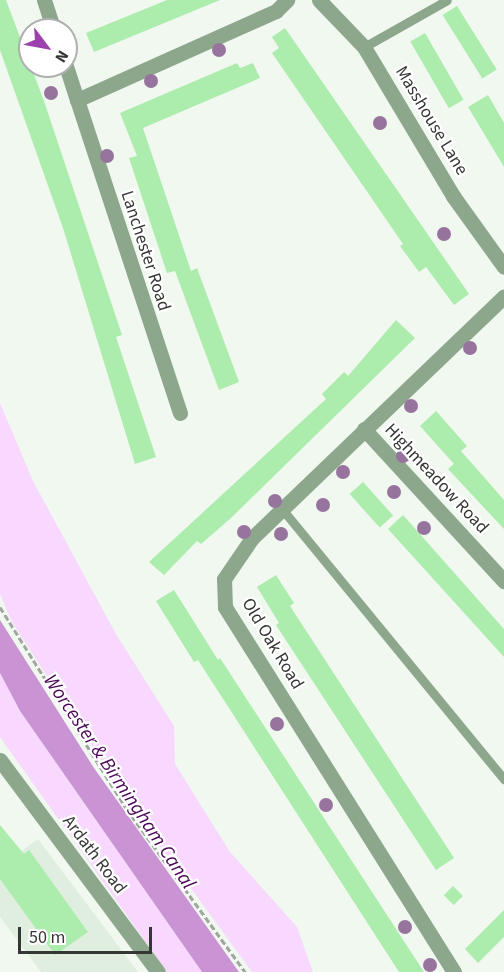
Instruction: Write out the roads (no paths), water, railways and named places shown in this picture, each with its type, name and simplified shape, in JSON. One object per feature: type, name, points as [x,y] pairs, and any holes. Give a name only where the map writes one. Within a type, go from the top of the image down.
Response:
[{"type":"street","points":[[44,0],[50,18]]},
{"type":"street","points":[[77,100],[276,11],[288,0]]},
{"type":"street","name":"Masshouse Lane","points":[[319,0],[364,47],[453,196],[504,267]]},
{"type":"street","name":"Lanchester Road","points":[[70,78],[180,413]]},
{"type":"street","name":"Old Oak Road","points":[[454,972],[225,606],[224,579],[232,564],[282,509],[504,296]]},
{"type":"street","name":"Highmeadow Road","points":[[364,429],[504,581]]},
{"type":"street","name":"Ardath Road","points":[[0,760],[158,972]]},
{"type":"lane","points":[[364,47],[447,0]]},
{"type":"lane","points":[[282,509],[504,779]]},
{"type":"water label","name":"Worcester & Birmingham Canal","points":[[119,782]]}]
